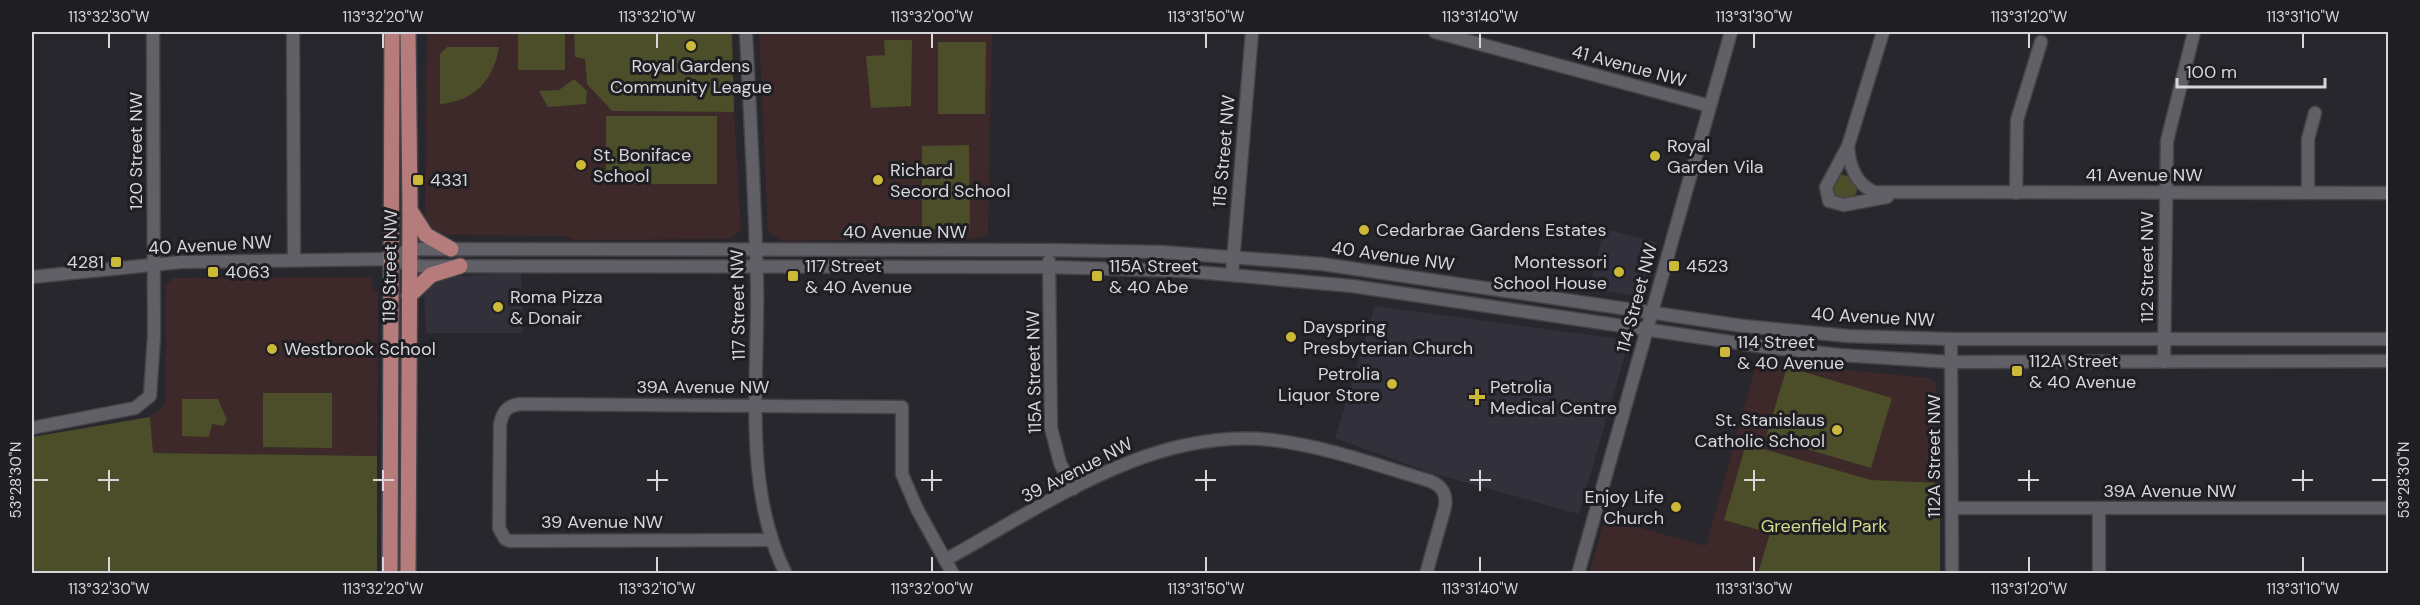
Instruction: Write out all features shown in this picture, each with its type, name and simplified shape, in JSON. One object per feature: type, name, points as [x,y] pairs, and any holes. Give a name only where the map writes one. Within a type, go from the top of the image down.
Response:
[{"type":"main road","name":"119 Street NW","points":[[390,573],[392,32]]},
{"type":"main road","name":"119 Street NW","points":[[408,32],[410,210],[408,573]]},
{"type":"main road","points":[[410,210],[426,235],[451,249]]},
{"type":"main road","points":[[409,296],[431,276],[460,266]]},
{"type":"street","name":"120 Street NW","points":[[32,428],[135,408],[150,396],[154,336],[153,32]]},
{"type":"street","points":[[293,32],[294,260]]},
{"type":"street","name":"117 Street NW","points":[[746,32],[756,267],[757,473],[772,540],[786,573]]},
{"type":"street","name":"115 Street NW","points":[[1232,274],[1252,32]]},
{"type":"street","name":"41 Avenue NW","points":[[1435,32],[1710,106]]},
{"type":"street","name":"114 Street NW","points":[[1578,573],[1731,32]]},
{"type":"street","points":[[1848,146],[1883,32]]},
{"type":"street","name":"112 Street NW","points":[[2164,362],[2166,141],[2194,32]]},
{"type":"street","points":[[2016,193],[2018,120],[2041,42]]},
{"type":"street","points":[[2308,193],[2308,139],[2316,113]]},
{"type":"street","name":"41 Avenue NW","points":[[1848,146],[1857,178],[1867,189],[1874,192],[2388,193]]},
{"type":"street","name":"41 Avenue NW","points":[[1848,146],[1826,187],[1829,201],[1844,205],[1899,193]]},
{"type":"street","name":"40 Avenue NW","points":[[391,259],[409,249],[1049,250],[1233,256],[1322,264],[1804,332],[1951,339],[2388,339]]},
{"type":"street","name":"115A Street NW","points":[[1049,250],[1051,428],[1060,464],[1073,489]]},
{"type":"street","name":"40 Avenue NW","points":[[32,277],[193,262],[391,259],[409,265],[460,266],[1145,268],[1352,286],[1647,332],[1840,355],[1951,362],[2388,362]]},
{"type":"street","name":"112A Street NW","points":[[1951,339],[1952,573]]},
{"type":"street","name":"39A Avenue NW","points":[[505,539],[500,528],[500,424],[505,410],[520,404],[902,407],[902,474],[917,509],[945,560]]},
{"type":"street","name":"39 Avenue NW","points":[[945,560],[1123,464],[1159,451],[1195,443],[1237,439],[1270,440],[1307,447],[1430,481],[1443,489],[1446,498],[1445,507],[1426,573]]},
{"type":"street","name":"39A Avenue NW","points":[[1952,508],[2388,508]]},
{"type":"street","points":[[2099,509],[2099,573]]},
{"type":"street","name":"39 Avenue NW","points":[[505,539],[510,541],[772,540]]},
{"type":"street","points":[[945,560],[953,573]]},
{"type":"shaded area","name":"St. Boniface School","points":[[427,32],[574,32],[575,57],[585,59],[587,84],[612,111],[734,112],[741,229],[731,239],[574,240],[564,236],[448,235],[435,231],[425,218]]},
{"type":"shaded area","name":"Richard Secord School","points":[[759,32],[992,32],[988,236],[968,239],[781,241],[768,232]]},
{"type":"shaded area","points":[[1604,229],[1656,242],[1641,297],[1589,289]]},
{"type":"shaded area","points":[[521,273],[523,333],[426,333],[424,290],[439,277]]},
{"type":"shaded area","name":"Westbrook School","points":[[371,277],[372,288],[378,293],[377,456],[152,453],[150,417],[165,404],[166,285],[173,278]]},
{"type":"shaded area","points":[[1375,306],[1620,339],[1628,344],[1579,514],[1428,472],[1335,438]]},
{"type":"shaded area","name":"St. Stanislaus Catholic School","points":[[1757,361],[1928,378],[1936,383],[1940,483],[1787,477],[1758,573],[1589,574],[1605,518],[1706,546]]},
{"type":"green space","points":[[518,32],[565,32],[565,70],[518,70]]},
{"type":"green space","points":[[574,32],[732,32],[734,112],[612,111],[587,84],[585,59],[575,57]]},
{"type":"green space","points":[[884,40],[912,40],[911,106],[871,108],[866,56],[885,55]]},
{"type":"green space","points":[[938,42],[986,42],[985,114],[938,114]]},
{"type":"green space","points":[[447,47],[499,47],[492,70],[480,87],[462,99],[440,104],[440,54]]},
{"type":"green space","points":[[574,79],[587,91],[586,104],[548,107],[539,91],[559,90]]},
{"type":"green space","points":[[606,116],[717,116],[717,184],[606,184]]},
{"type":"green space","points":[[969,145],[970,229],[922,229],[922,146]]},
{"type":"green space","points":[[1840,174],[1848,176],[1856,186],[1857,191],[1854,197],[1842,200],[1834,196],[1831,187]]},
{"type":"green space","points":[[1787,367],[1892,398],[1871,468],[1766,437]]},
{"type":"green space","points":[[263,393],[332,393],[332,448],[263,447]]},
{"type":"green space","points":[[182,399],[218,399],[227,420],[223,426],[212,424],[209,437],[182,436]]},
{"type":"green space","points":[[150,417],[153,453],[377,456],[377,573],[32,573],[32,437]]},
{"type":"green space","name":"Greenfield Park","points":[[1746,444],[1871,480],[1940,483],[1940,573],[1758,573],[1770,533],[1724,520]]},
{"type":"place","name":"Royal Gardens Community League","points":[[691,46]]},
{"type":"place","name":"Royal Garden Vila","points":[[1655,156]]},
{"type":"place","name":"St. Boniface School","points":[[581,165]]},
{"type":"place","name":"4331","points":[[418,180]]},
{"type":"place","name":"Richard Secord School","points":[[878,180]]},
{"type":"place","name":"Cedarbrae Gardens Estates","points":[[1364,230]]},
{"type":"place","name":"4281","points":[[116,262]]},
{"type":"place","name":"4523","points":[[1674,266]]},
{"type":"place","name":"4063","points":[[213,272]]},
{"type":"place","name":"Montessori School House","points":[[1619,272]]},
{"type":"place","name":"117 Street & 40 Avenue","points":[[793,276]]},
{"type":"place","name":"115A Street & 40 Abe","points":[[1097,276]]},
{"type":"place","name":"Roma Pizza & Donair","points":[[498,307]]},
{"type":"place","name":"Dayspring Presbyterian Church","points":[[1291,337]]},
{"type":"place","name":"Westbrook School","points":[[272,349]]},
{"type":"place","name":"114 Street & 40 Avenue","points":[[1725,352]]},
{"type":"place","name":"112A Street & 40 Avenue","points":[[2017,371]]},
{"type":"place","name":"Petrolia Liquor Store","points":[[1392,384]]},
{"type":"place","name":"Petrolia Medical Centre","points":[[1477,397]]},
{"type":"place","name":"St. Stanislaus Catholic School","points":[[1837,430]]},
{"type":"place","name":"Enjoy Life Church","points":[[1676,507]]}]
